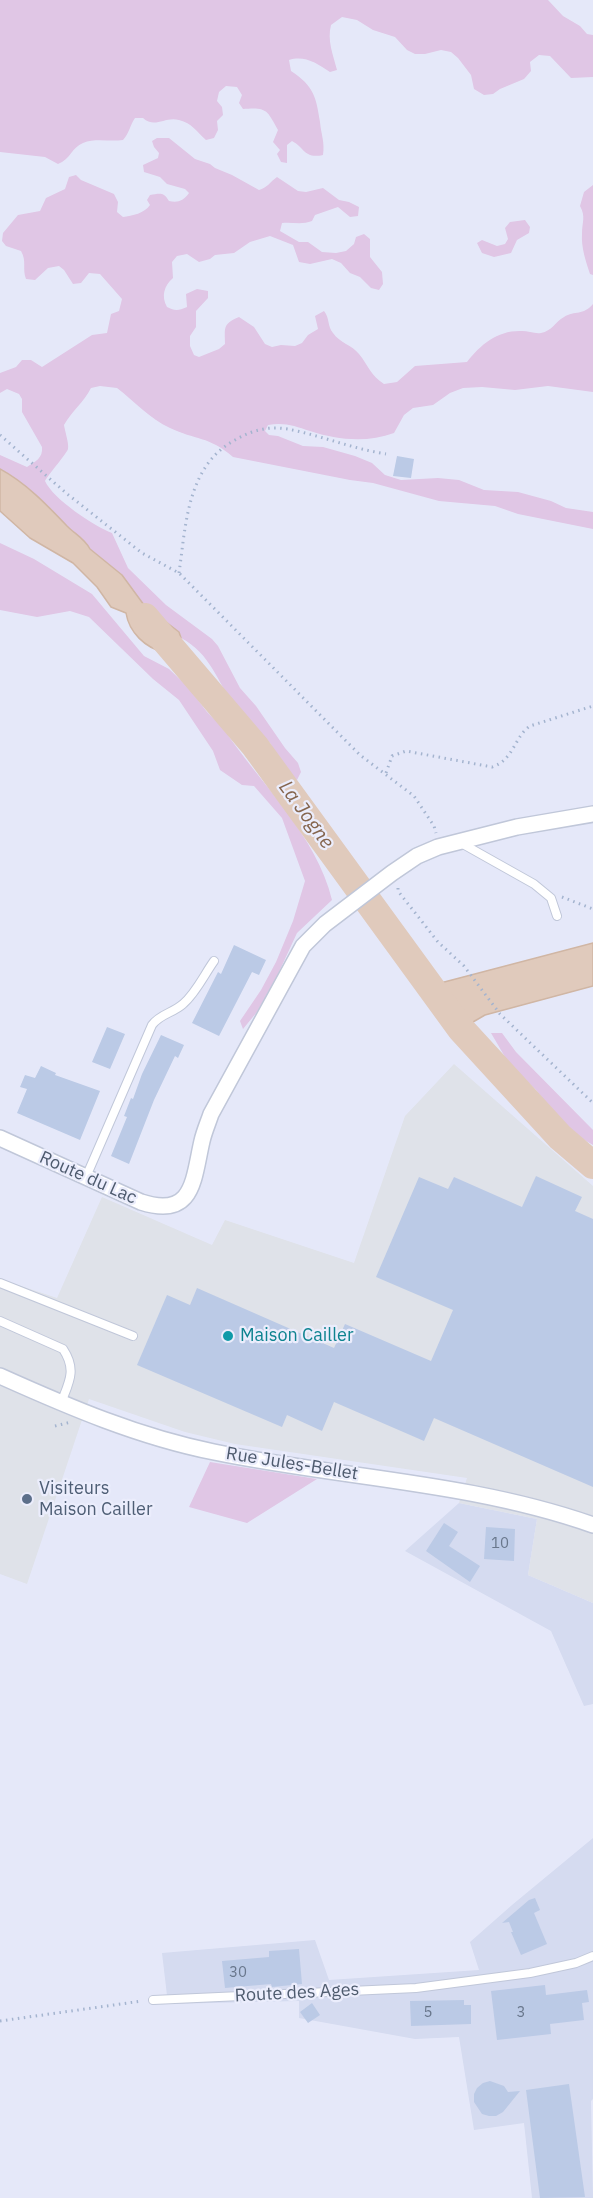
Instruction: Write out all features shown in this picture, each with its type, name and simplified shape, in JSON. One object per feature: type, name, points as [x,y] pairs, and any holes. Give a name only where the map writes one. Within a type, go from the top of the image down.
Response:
[{"type":"street","points":[[438,847],[517,827],[593,814]]},
{"type":"street","name":"Route du Lac","points":[[0,1138],[152,1205],[165,1207],[179,1203],[189,1194],[193,1185],[202,1138],[211,1114],[303,946],[333,917],[392,873],[417,856],[438,847]]},
{"type":"street","name":"Rue Jules-Bellet","points":[[0,1376],[61,1403],[152,1435],[213,1452],[497,1498],[593,1525]]},
{"type":"lane","points":[[460,842],[526,879],[551,898],[557,916]]},
{"type":"lane","points":[[86,1177],[152,1025],[156,1019],[178,1008],[188,999],[214,961]]},
{"type":"lane","points":[[0,1283],[133,1336]]},
{"type":"lane","points":[[0,1321],[63,1349],[72,1368],[72,1376],[61,1403]]},
{"type":"lane","name":"Route des Ages","points":[[153,2000],[416,1988],[530,1973],[576,1963],[593,1956]]},
{"type":"path","points":[[179,573],[189,503],[202,471],[213,456],[226,445],[252,430],[275,428],[296,430],[363,450],[386,454]]},
{"type":"path","points":[[0,435],[66,493],[141,553],[179,573],[352,747],[414,796],[434,826],[438,847]]},
{"type":"path","points":[[386,773],[392,756],[406,751],[492,767],[501,764],[524,730],[530,726],[593,705]]},
{"type":"path","points":[[398,891],[438,942],[464,966],[500,1014],[593,1103]]},
{"type":"path","points":[[551,898],[565,897],[593,909]]},
{"type":"path","points":[[55,1426],[74,1422],[75,1418]]},
{"type":"path","points":[[0,2021],[153,2000]]},
{"type":"shaded area","points":[[0,0],[548,0],[563,16],[580,26],[587,34],[593,35],[593,77],[571,78],[550,56],[539,55],[530,62],[531,71],[524,79],[493,94],[484,95],[474,89],[471,75],[451,52],[441,50],[415,54],[407,50],[395,37],[373,30],[357,20],[342,17],[331,25],[330,31],[331,48],[337,70],[330,72],[305,59],[289,60],[291,71],[305,82],[313,93],[319,113],[323,155],[308,154],[292,141],[287,145],[287,163],[281,162],[277,154],[280,150],[273,142],[278,130],[268,114],[262,109],[243,109],[239,103],[242,95],[237,87],[226,86],[219,92],[217,101],[222,107],[223,115],[217,121],[218,130],[214,138],[206,140],[184,121],[174,119],[152,122],[143,118],[135,118],[123,140],[83,143],[58,164],[45,157],[0,152]]},
{"type":"shaded area","points":[[157,138],[169,138],[195,159],[210,164],[259,190],[277,177],[298,191],[306,192],[323,188],[339,200],[359,207],[358,216],[350,217],[338,207],[315,215],[312,221],[282,223],[280,231],[299,242],[308,242],[322,252],[336,253],[346,251],[354,244],[356,237],[364,234],[370,239],[370,257],[382,272],[383,284],[379,290],[371,288],[360,277],[350,273],[341,263],[332,259],[310,264],[299,262],[293,245],[270,236],[250,242],[234,253],[215,255],[199,262],[187,254],[177,256],[172,262],[173,278],[164,291],[167,307],[177,310],[187,307],[186,294],[197,289],[208,291],[208,298],[196,311],[196,327],[190,336],[190,346],[194,355],[199,357],[225,344],[227,324],[239,317],[254,327],[265,344],[272,347],[295,346],[318,329],[315,316],[324,311],[333,333],[356,351],[373,374],[384,384],[397,382],[415,366],[467,362],[491,339],[513,331],[545,332],[564,317],[582,312],[593,304],[593,392],[548,386],[515,390],[463,388],[450,393],[433,405],[413,408],[404,415],[394,433],[373,438],[341,438],[284,424],[268,425],[265,431],[269,435],[278,436],[303,446],[323,447],[355,456],[372,463],[385,475],[401,480],[438,478],[459,480],[484,490],[518,492],[551,501],[566,508],[593,512],[593,529],[518,514],[495,506],[439,501],[373,483],[233,457],[217,445],[163,424],[117,388],[100,386],[91,388],[64,425],[68,449],[45,481],[49,488],[75,511],[112,533],[128,568],[166,605],[218,646],[240,688],[298,763],[301,772],[297,780],[284,768],[270,743],[235,706],[212,668],[199,652],[181,638],[179,632],[144,605],[122,575],[90,549],[83,539],[35,495],[0,469],[0,455],[27,467],[38,459],[42,447],[22,412],[22,399],[19,394],[7,389],[0,393],[0,373],[16,367],[22,360],[31,360],[42,367],[92,335],[107,333],[111,314],[119,311],[122,299],[100,274],[89,273],[81,283],[73,284],[59,266],[48,268],[35,280],[26,279],[21,251],[6,246],[2,241],[3,233],[18,215],[40,211],[46,198],[65,189],[69,177],[76,175],[81,180],[114,194],[118,202],[117,212],[123,217],[145,210],[150,205],[147,200],[150,195],[161,194],[172,202],[182,200],[189,193],[185,189],[167,184],[160,177],[144,172],[143,165],[158,158],[159,153],[152,141]]},
{"type":"shaded area","points":[[593,185],[593,275],[590,274],[583,249],[583,217],[580,206],[584,192]]},
{"type":"shaded area","points":[[525,220],[530,227],[529,233],[517,240],[511,253],[494,257],[482,253],[477,243],[482,240],[497,246],[505,244],[508,239],[505,228],[510,222]]},
{"type":"shaded area","points":[[0,469],[36,495],[83,539],[90,549],[122,575],[144,605],[179,632],[181,638],[164,652],[144,643],[134,633],[126,613],[111,607],[97,587],[73,563],[30,538],[0,511]]},
{"type":"shaded area","points":[[0,543],[34,559],[92,594],[144,656],[169,669],[188,687],[223,728],[285,810],[314,854],[332,900],[297,933],[257,1012],[243,1029],[240,1021],[276,962],[293,921],[305,881],[282,818],[254,786],[242,785],[220,770],[213,751],[179,700],[153,679],[89,617],[70,611],[37,617],[0,610]]},
{"type":"shaded area","points":[[593,943],[593,986],[485,1015],[461,1029],[429,986]]},
{"type":"shaded area","points":[[491,1033],[502,1033],[516,1052],[593,1130],[593,1145],[576,1135],[557,1116],[536,1090],[508,1062]]},
{"type":"shaded area","points":[[454,1064],[593,1186],[593,1603],[528,1575],[537,1519],[459,1503],[467,1478],[235,1444],[185,1432],[89,1399],[27,1584],[0,1574],[0,1279],[57,1298],[102,1197],[212,1245],[225,1220],[354,1263],[405,1116]]},
{"type":"shaded area","points":[[210,1462],[317,1479],[247,1523],[189,1507]]},
{"type":"shaded area","points":[[459,1503],[537,1519],[528,1575],[593,1603],[593,1704],[584,1706],[551,1631],[405,1551]]},
{"type":"shaded area","points":[[593,1838],[593,2099],[591,2101],[593,2198],[532,2198],[524,2123],[474,2130],[459,2037],[415,2039],[299,2018],[299,2001],[168,2004],[162,1953],[315,1940],[329,1980],[479,1970],[470,1942]]},
{"type":"building","points":[[397,456],[414,459],[411,478],[393,476]]},
{"type":"building","points":[[234,945],[266,960],[259,975],[252,972],[219,1036],[192,1023],[218,972],[221,974]]},
{"type":"building","points":[[107,1027],[125,1034],[110,1069],[92,1062]]},
{"type":"building","points":[[161,1035],[184,1045],[178,1058],[175,1056],[154,1100],[129,1164],[111,1156],[127,1117],[124,1116],[131,1098],[133,1099]]},
{"type":"building","points":[[41,1066],[56,1073],[55,1075],[100,1091],[80,1140],[17,1113],[27,1089],[20,1087],[25,1075],[35,1078]]},
{"type":"building","name":"Maison Cailler","points":[[536,1176],[582,1197],[575,1211],[593,1219],[593,1487],[434,1418],[424,1441],[334,1402],[322,1431],[287,1415],[282,1427],[137,1365],[167,1295],[190,1305],[197,1288],[334,1348],[345,1324],[431,1361],[453,1310],[376,1277],[419,1177],[448,1189],[454,1177],[522,1207]]},
{"type":"building","points":[[444,1523],[458,1532],[449,1546],[480,1566],[470,1582],[426,1551]]},
{"type":"building","points":[[486,1527],[515,1529],[514,1561],[484,1559]]},
{"type":"building","points":[[535,1898],[540,1910],[534,1913],[547,1944],[521,1955],[509,1922],[502,1923],[529,1900]]},
{"type":"building","points":[[299,1949],[302,1984],[225,1988],[222,1961],[269,1957],[269,1951]]},
{"type":"building","points":[[545,1985],[546,1995],[587,1990],[589,2002],[582,2003],[584,2020],[550,2024],[551,2034],[497,2040],[491,1991]]},
{"type":"building","points":[[464,2000],[464,2005],[471,2005],[471,2024],[411,2026],[410,2001]]},
{"type":"building","points":[[312,2003],[320,2015],[308,2023],[300,2012]]},
{"type":"building","points":[[490,2081],[504,2086],[508,2092],[520,2091],[503,2112],[496,2116],[482,2114],[474,2102],[477,2088]]},
{"type":"building","points":[[569,2084],[585,2197],[540,2198],[526,2090]]},
{"type":"waterway","name":"La Jogne","points":[[145,617],[255,746],[461,1029],[560,1137],[593,1165]]},
{"type":"place","name":"Maison Cailler","points":[[228,1336]]},
{"type":"place","name":"Visiteurs Maison Cailler","points":[[27,1499]]}]
